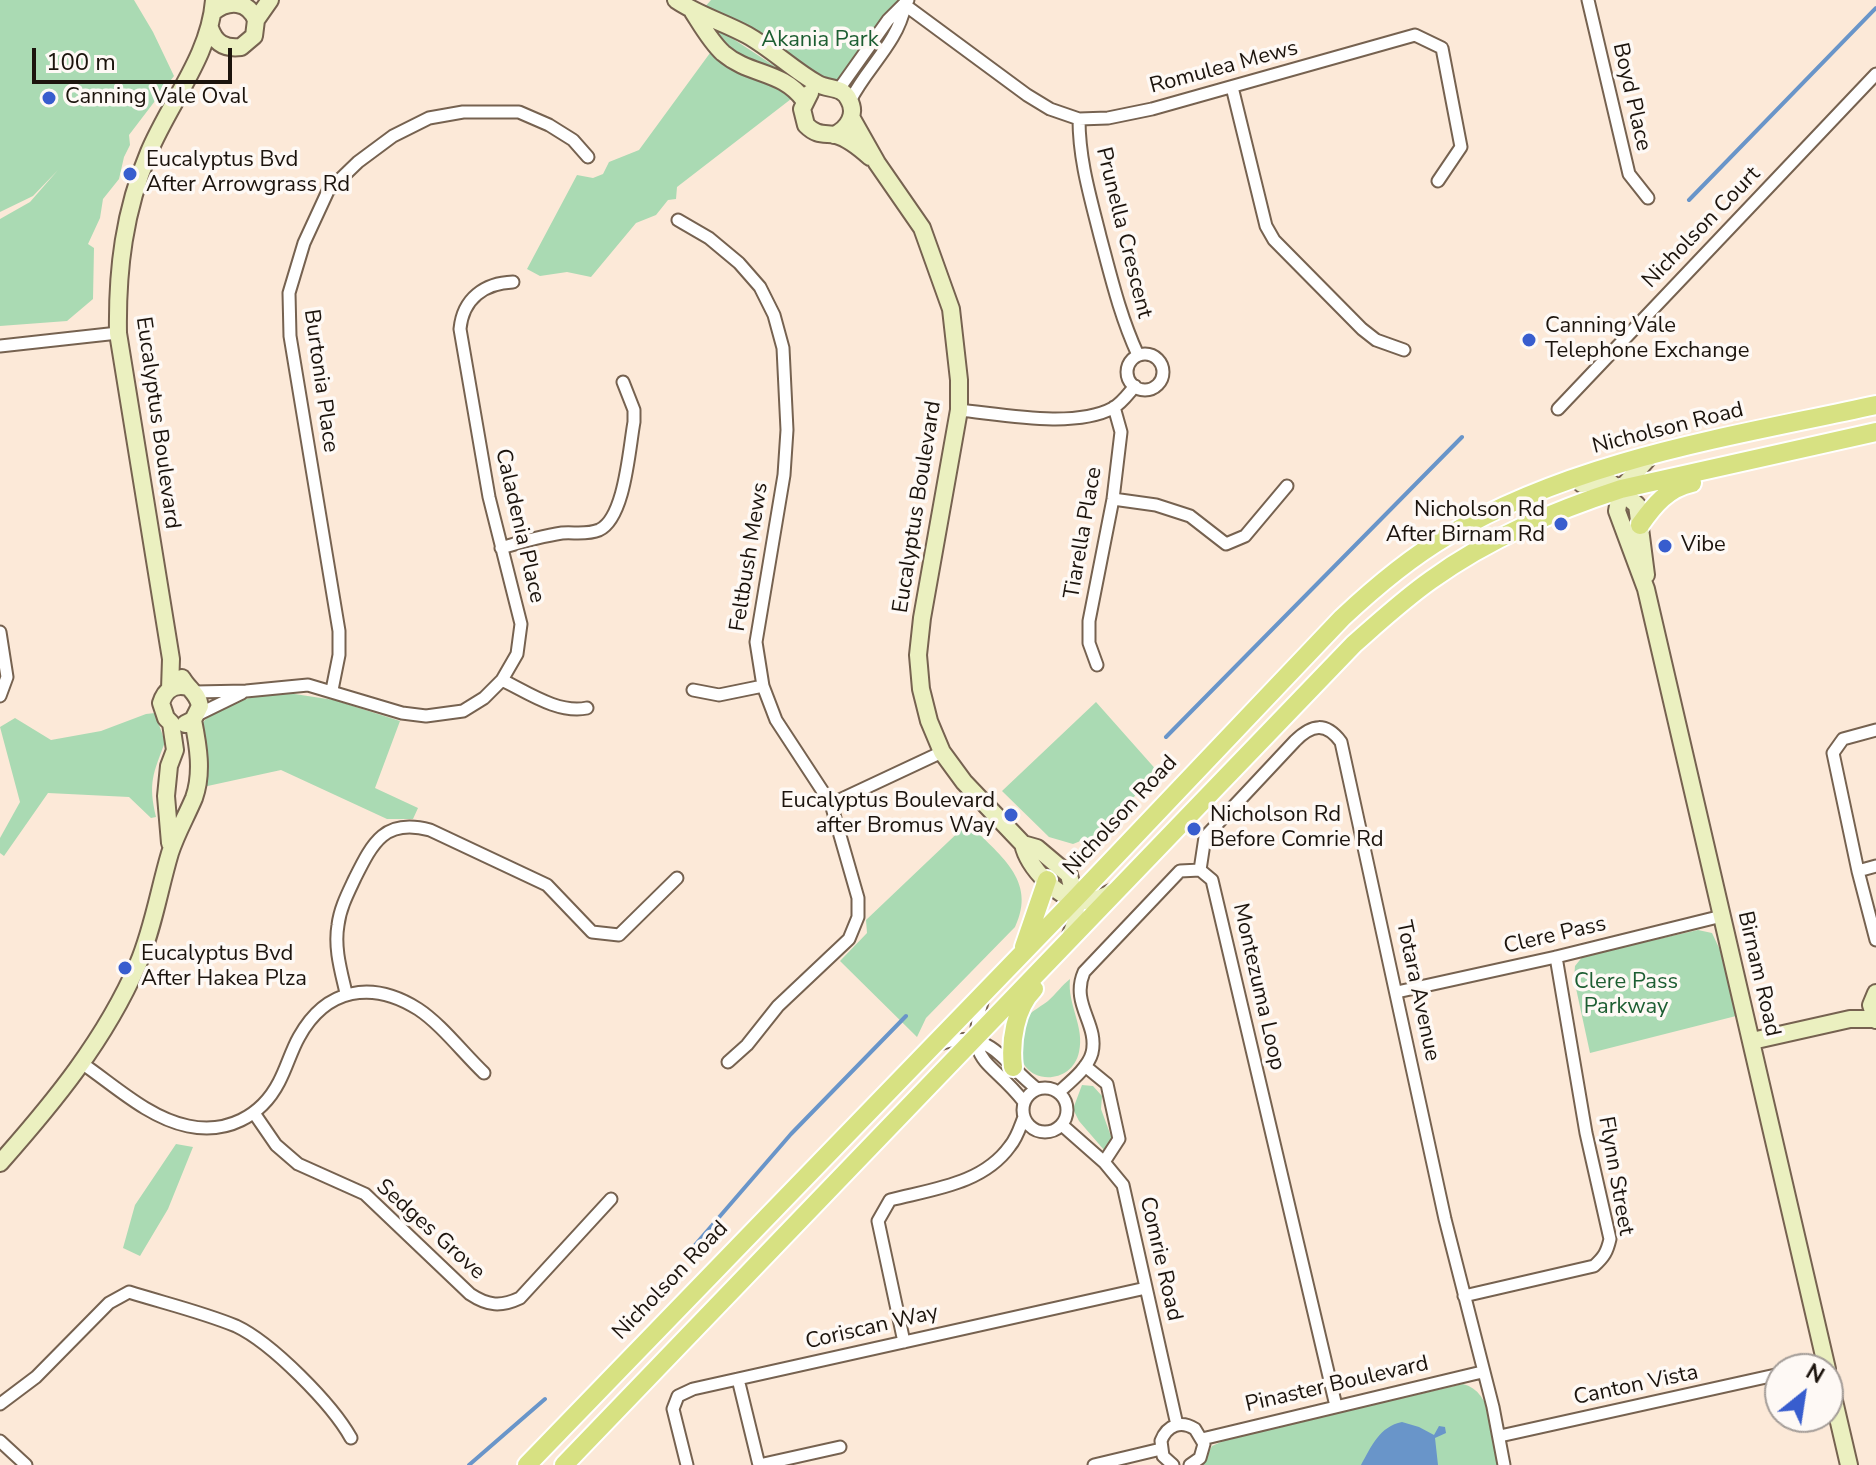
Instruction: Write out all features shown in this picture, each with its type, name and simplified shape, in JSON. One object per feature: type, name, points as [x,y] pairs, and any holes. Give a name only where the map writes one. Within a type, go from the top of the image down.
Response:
[{"type":"main road","name":"Nicholson Road","points":[[527,1465],[1372,590],[1423,551],[1478,519],[1546,487],[1651,455],[1876,405]]},
{"type":"main road","points":[[564,1465],[1354,644],[1411,595],[1467,556],[1535,520],[1621,489],[1876,434]]},
{"type":"main road","points":[[1640,525],[1653,506],[1677,486],[1868,442],[1876,434]]},
{"type":"main road","points":[[1022,953],[1047,880]]},
{"type":"main road","points":[[1013,1067],[1012,1042],[1028,995],[1049,975],[1064,947]]},
{"type":"main road","points":[[578,1465],[610,1434],[628,1400]]},
{"type":"street","name":"Eucalyptus Boulevard","points":[[196,63],[224,46],[241,47],[249,42],[254,36],[256,20],[270,0]]},
{"type":"street","name":"Eucalyptus Boulevard","points":[[676,0],[693,12],[750,37],[841,99],[877,163],[922,228],[951,309],[959,410],[922,618],[918,655],[921,689],[929,721],[942,752],[964,782],[1023,844],[1037,848],[1069,875],[1075,899]]},
{"type":"street","name":"Boyd Place","points":[[1588,0],[1629,174],[1648,198]]},
{"type":"street","points":[[224,46],[217,42],[212,14],[222,4],[244,1],[254,12],[256,20]]},
{"type":"street","points":[[834,135],[847,126],[841,99],[888,20],[907,3]]},
{"type":"street","name":"Romulea Mews","points":[[907,3],[1027,95],[1050,109],[1079,119],[1108,118],[1232,87],[1415,35],[1442,48],[1461,147],[1438,181]]},
{"type":"street","name":"Eucalyptus Boulevard","points":[[693,12],[724,53],[755,71],[787,82],[804,100],[806,125],[820,135],[834,135],[860,149],[877,163]]},
{"type":"street","name":"Eucalyptus Boulevard","points":[[170,853],[166,796],[169,766],[175,750],[171,723],[161,709],[161,703],[170,689],[171,659],[118,333],[117,282],[135,186],[162,124],[196,63],[212,14]]},
{"type":"street","name":"Nicholson Court","points":[[1558,409],[1876,74]]},
{"type":"street","points":[[1232,87],[1266,226],[1274,240],[1362,329],[1376,340],[1404,350]]},
{"type":"street","points":[[804,100],[814,89],[841,99]]},
{"type":"street","name":"Burtonia Place","points":[[332,690],[339,655],[339,631],[290,336],[289,293],[304,243],[328,191],[358,162],[393,136],[429,118],[463,112],[519,112],[573,140],[588,157]]},
{"type":"street","name":"Prunella Crescent","points":[[1079,119],[1079,147],[1085,179],[1121,319],[1138,355]]},
{"type":"street","name":"Feltbush Mews","points":[[678,220],[709,238],[739,263],[760,287],[774,315],[783,348],[787,430],[784,475],[756,642],[763,686],[776,720],[831,804],[858,898],[855,925],[842,947],[778,1006],[747,1045],[728,1062]]},
{"type":"street","name":"Caladenia Place","points":[[191,690],[246,691],[308,685],[402,713],[426,716],[463,711],[484,698],[502,680],[517,654],[521,624],[482,465],[460,329],[463,313],[479,292],[493,284],[513,282]]},
{"type":"street","points":[[0,346],[118,333]]},
{"type":"street","points":[[1138,355],[1154,356],[1161,365],[1162,376],[1151,388],[1135,386],[1127,373],[1129,362],[1138,355]]},
{"type":"street","points":[[501,548],[553,535],[598,531],[612,519],[619,499],[634,422],[634,410],[623,382]]},
{"type":"street","points":[[959,410],[1062,418],[1098,414],[1114,407],[1135,386]]},
{"type":"street","name":"Tiarella Place","points":[[1097,665],[1089,643],[1089,621],[1113,499],[1121,432],[1114,407]]},
{"type":"street","points":[[1478,519],[1507,515],[1601,478],[1612,481],[1621,489],[1651,455]]},
{"type":"street","points":[[1113,499],[1156,505],[1190,516],[1226,544],[1245,536],[1287,486]]},
{"type":"street","name":"Birnam Road","points":[[1621,489],[1637,505],[1646,589]]},
{"type":"street","name":"Birnam Road","points":[[1621,489],[1617,511],[1646,589],[1823,1353]]},
{"type":"street","points":[[0,632],[7,677],[0,696]]},
{"type":"street","name":"Eucalyptus Boulevard","points":[[0,1163],[83,1064],[139,962],[162,890],[170,853],[197,784],[199,750],[195,718],[200,706],[171,659]]},
{"type":"street","points":[[502,680],[558,706],[578,710],[587,708]]},
{"type":"street","points":[[170,689],[177,686],[191,690]]},
{"type":"street","points":[[693,690],[719,695],[763,686]]},
{"type":"street","name":"Caladenia Place","points":[[195,718],[246,691]]},
{"type":"street","points":[[171,723],[185,724],[195,718]]},
{"type":"street","name":"Totara Avenue","points":[[1200,870],[1205,837],[1304,732],[1326,727],[1332,730],[1341,742],[1445,1219],[1500,1436],[1504,1465]]},
{"type":"street","points":[[1876,730],[1843,739],[1833,753],[1876,940]]},
{"type":"street","points":[[831,804],[942,752]]},
{"type":"street","points":[[346,993],[337,955],[338,925],[344,900],[369,850],[382,835],[397,828],[413,825],[430,830],[547,885],[592,932],[619,935],[677,878]]},
{"type":"street","name":"Eucalyptus Boulevard","points":[[1023,844],[1026,859],[1056,891],[1075,899]]},
{"type":"street","points":[[1858,871],[1876,866]]},
{"type":"street","points":[[1059,1092],[1085,1066],[1092,1053],[1092,1039],[1078,993],[1084,972],[1180,871],[1200,870]]},
{"type":"street","name":"Montezuma Loop","points":[[1200,870],[1212,880],[1336,1406]]},
{"type":"street","points":[[1064,947],[1076,920],[1075,899],[1097,899],[1121,889]]},
{"type":"street","name":"Clere Pass","points":[[1397,992],[1722,916]]},
{"type":"street","name":"Flynn Street","points":[[1464,1296],[1594,1266],[1606,1255],[1610,1239],[1586,1133],[1556,957]]},
{"type":"street","points":[[83,1064],[153,1112],[179,1124],[206,1129],[225,1127],[254,1113],[268,1100],[299,1037],[318,1011],[346,993],[373,991],[396,997],[421,1011],[484,1073]]},
{"type":"street","points":[[985,991],[975,1039],[981,1059],[1024,1102],[1024,1117],[1013,1144]]},
{"type":"street","points":[[1752,1041],[1850,1019],[1875,1009]]},
{"type":"street","points":[[904,1342],[878,1221],[890,1200],[969,1180],[1013,1144],[1037,1131],[1052,1131],[1062,1125],[1068,1111],[1059,1092],[1037,1089],[993,1046],[975,1039],[947,1041],[929,1048]]},
{"type":"street","points":[[1085,1066],[1107,1084],[1119,1139],[1104,1162]]},
{"type":"street","points":[[1024,1102],[1037,1089]]},
{"type":"street","name":"Sedges Grove","points":[[254,1113],[276,1145],[298,1164],[365,1194],[483,1303],[507,1304],[520,1298],[611,1199]]},
{"type":"street","points":[[1024,1117],[1027,1124],[1037,1131]]},
{"type":"street","name":"Comrie Road","points":[[1062,1125],[1104,1162],[1123,1185],[1177,1425]]},
{"type":"street","name":"Coriscan Way","points":[[687,1465],[673,1409],[678,1396],[693,1389],[1146,1288]]},
{"type":"street","points":[[0,1404],[36,1377],[109,1303],[129,1292],[237,1327],[256,1339],[339,1417],[351,1438]]},
{"type":"street","name":"Pinaster Boulevard","points":[[1202,1439],[1482,1372]]},
{"type":"street","name":"Canton Vista","points":[[1500,1436],[1764,1378]]},
{"type":"street","points":[[738,1379],[759,1465],[840,1447]]},
{"type":"street","points":[[1173,1465],[1161,1449],[1163,1434],[1177,1425],[1189,1425],[1202,1439],[1203,1451],[1200,1458],[1190,1465]]},
{"type":"street","name":"Birnam Road","points":[[1842,1433],[1849,1465]]},
{"type":"street","points":[[0,1441],[26,1465]]},
{"type":"street","points":[[1094,1465],[1161,1449]]},
{"type":"green space","points":[[0,0],[134,0],[174,76],[129,135],[130,145],[119,179],[103,199],[100,218],[88,244],[94,248],[93,299],[67,321],[0,326],[0,219],[30,202],[58,170],[33,196],[0,212]]},
{"type":"green space","name":"Akania Park","points":[[711,0],[907,0],[839,87],[704,8]]},
{"type":"green space","points":[[712,25],[804,89],[677,187],[676,199],[668,200],[656,215],[636,223],[591,277],[567,272],[540,276],[527,269],[577,175],[593,178],[603,174],[609,162],[639,150],[710,53]]},
{"type":"green space","points":[[288,693],[334,700],[400,721],[375,788],[418,808],[413,819],[387,819],[281,770],[203,787],[199,736],[205,720],[214,712],[238,701]]},
{"type":"green space","points":[[1096,702],[1159,773],[1093,836],[1073,844],[1049,837],[1002,791]]},
{"type":"green space","points":[[155,713],[165,742],[153,779],[156,817],[151,818],[129,797],[48,793],[4,856],[0,853],[0,838],[20,802],[0,727],[15,718],[51,740],[101,731]]},
{"type":"green space","points":[[968,823],[1011,869],[1022,895],[1021,910],[1015,927],[926,1018],[917,1037],[840,961],[867,933],[866,920]]},
{"type":"green space","name":"Clere Pass Parkway","points":[[1698,930],[1712,933],[1720,950],[1736,1016],[1590,1053],[1574,979],[1575,966],[1583,956]]},
{"type":"green space","points":[[1070,979],[1080,1034],[1079,1052],[1074,1065],[1065,1073],[1042,1077],[1031,1072],[1023,1063],[1020,1050],[1024,1024],[1030,1014]]},
{"type":"green space","points":[[1082,1085],[1093,1086],[1102,1096],[1101,1109],[1112,1139],[1104,1150],[1079,1121],[1073,1109]]},
{"type":"green space","points":[[176,1144],[193,1147],[168,1209],[140,1256],[123,1248],[135,1205]]},
{"type":"green space","points":[[1463,1384],[1473,1388],[1487,1406],[1499,1465],[1202,1465],[1212,1446],[1230,1438]]},
{"type":"water","points":[[1402,1422],[1434,1435],[1439,1426],[1445,1427],[1446,1433],[1435,1438],[1438,1465],[1361,1465],[1382,1433]]},
{"type":"waterway","points":[[1689,200],[1876,8]]},
{"type":"waterway","points":[[1166,737],[1462,437]]},
{"type":"waterway","points":[[689,1252],[791,1134],[906,1016]]},
{"type":"waterway","points":[[469,1465],[545,1399]]},
{"type":"place","name":"Canning Vale Oval","points":[[49,98]]},
{"type":"place","name":"Eucalyptus Bvd After Arrowgrass Rd","points":[[130,174]]},
{"type":"place","name":"Canning Vale Telephone Exchange","points":[[1529,340]]},
{"type":"place","name":"Nicholson Rd After Birnam Rd","points":[[1561,524]]},
{"type":"place","name":"Vibe","points":[[1665,546]]},
{"type":"place","name":"Eucalyptus Boulevard after Bromus Way","points":[[1011,815]]},
{"type":"place","name":"Nicholson Rd Before Comrie Rd","points":[[1194,829]]},
{"type":"place","name":"Eucalyptus Bvd After Hakea Plza","points":[[125,968]]}]
